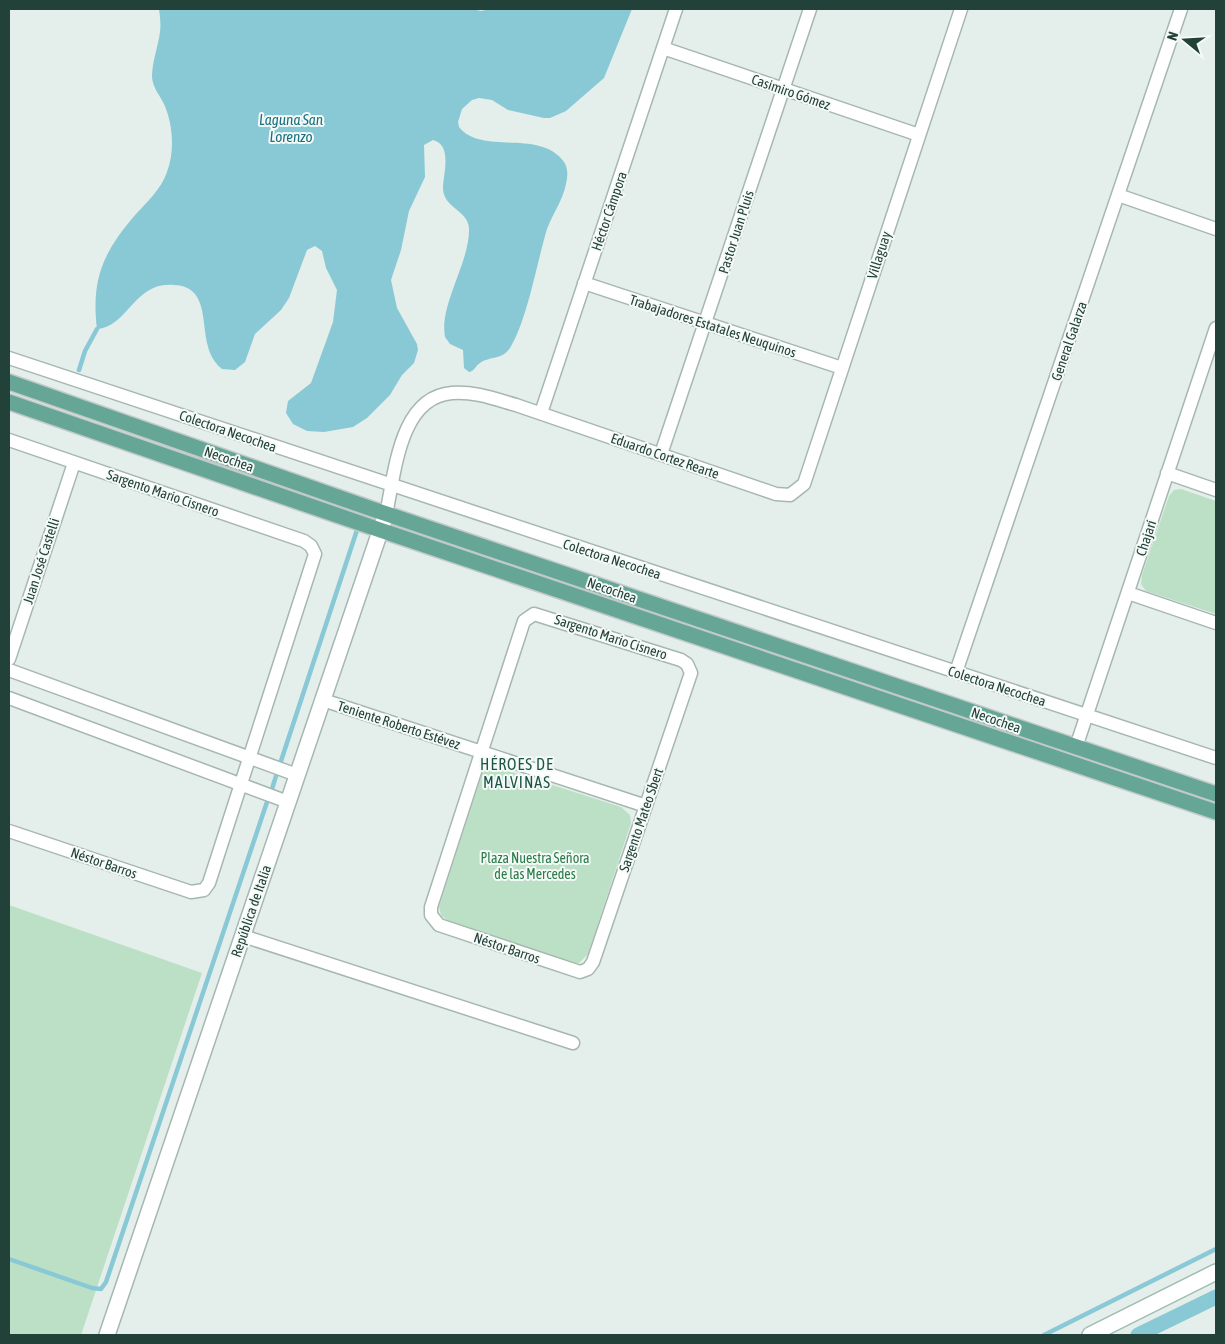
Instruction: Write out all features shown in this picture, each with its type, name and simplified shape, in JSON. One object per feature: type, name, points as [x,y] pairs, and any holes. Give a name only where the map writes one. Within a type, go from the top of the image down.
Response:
[{"type":"main road","name":"Necochea","points":[[9,382],[386,514],[1216,794]]},
{"type":"main road","name":"Necochea","points":[[9,402],[380,530],[1216,812]]},
{"type":"street","name":"Héctor Cámpora","points":[[541,413],[676,9]]},
{"type":"street","name":"Pastor Juan Pluis","points":[[661,454],[810,9]]},
{"type":"street","name":"Villaguay","points":[[790,495],[804,484],[961,9]]},
{"type":"street","name":"General Galarza","points":[[956,672],[1181,9]]},
{"type":"street","name":"Casimiro Gómez","points":[[663,48],[919,135]]},
{"type":"street","points":[[1118,195],[1216,229]]},
{"type":"street","name":"Trabajadores Estatales Neuquinos","points":[[584,283],[842,368]]},
{"type":"street","name":"Chajarí","points":[[1076,747],[1168,474],[1211,360],[1216,328]]},
{"type":"street","name":"Colectora Necochea","points":[[9,358],[1216,758]]},
{"type":"street","name":"Eduardo Cortez Rearte","points":[[392,486],[403,439],[410,419],[417,410],[433,398],[442,394],[463,393],[492,398],[541,413],[776,494],[790,495]]},
{"type":"street","name":"Sargento Mario Cisnero","points":[[9,440],[304,541],[314,550],[313,563],[249,759]]},
{"type":"street","name":"Juan José Castelli","points":[[9,659],[74,463]]},
{"type":"street","points":[[1168,474],[1216,490]]},
{"type":"street","name":"República de Italia","points":[[107,1335],[386,514],[392,486]]},
{"type":"street","points":[[1128,593],[1216,623]]},
{"type":"street","name":"Sargento Mario Cisnero","points":[[482,752],[524,621],[530,615],[538,614],[561,621],[681,660],[689,666]]},
{"type":"street","name":"Sargento Mateo Sbert","points":[[584,971],[593,962],[690,677],[689,666]]},
{"type":"street","points":[[9,670],[297,775]]},
{"type":"street","points":[[9,698],[288,802]]},
{"type":"street","name":"Teniente Roberto Estévez","points":[[323,700],[646,806]]},
{"type":"street","name":"Néstor Barros","points":[[482,752],[431,907],[432,919],[448,928],[575,971],[584,971]]},
{"type":"street","points":[[241,784],[249,759]]},
{"type":"street","name":"Néstor Barros","points":[[9,831],[191,892],[200,892],[209,883],[241,784]]},
{"type":"street","points":[[243,936],[573,1043]]},
{"type":"street","points":[[1090,1335],[1216,1272]]},
{"type":"green space","points":[[1181,489],[1216,501],[1216,614],[1146,591],[1141,584],[1142,575],[1169,496],[1174,490]]},
{"type":"green space","name":"Plaza Nuestra Señora de las Mercedes","points":[[496,767],[621,807],[630,815],[631,823],[588,954],[579,963],[571,963],[448,921],[441,915],[439,907],[482,774],[488,768]]},
{"type":"green space","points":[[9,905],[202,973],[81,1335],[9,1335]]},
{"type":"water","name":"Laguna San Lorenzo","points":[[159,9],[472,9],[481,11],[490,9],[632,9],[604,78],[566,111],[550,118],[544,118],[508,110],[492,100],[479,98],[472,100],[462,109],[458,122],[459,127],[469,135],[482,140],[541,146],[554,152],[564,162],[567,169],[565,190],[547,229],[522,323],[507,352],[478,364],[473,371],[469,372],[464,368],[463,350],[450,344],[445,337],[446,311],[465,255],[469,228],[465,217],[451,205],[444,195],[445,154],[439,143],[433,140],[424,145],[425,177],[409,211],[401,250],[391,280],[397,308],[417,344],[418,350],[414,363],[402,375],[390,395],[367,418],[353,427],[324,432],[307,431],[293,424],[286,413],[288,401],[311,383],[333,322],[337,290],[326,268],[322,251],[315,246],[307,250],[289,298],[281,310],[255,334],[245,362],[235,370],[222,369],[215,361],[207,342],[199,302],[193,292],[183,286],[160,286],[149,290],[116,321],[108,326],[97,329],[96,295],[102,267],[115,241],[158,189],[170,164],[172,147],[171,129],[167,112],[155,88],[152,77],[160,32]]},
{"type":"waterway","points":[[79,370],[85,351],[97,329]]},
{"type":"waterway","points":[[281,761],[358,527]]},
{"type":"waterway","points":[[272,789],[276,776]]},
{"type":"waterway","points":[[9,1259],[92,1288],[101,1289],[106,1282],[267,802]]},
{"type":"waterway","points":[[1044,1335],[1216,1249]]},
{"type":"waterway","points":[[1138,1335],[1216,1297]]},
{"type":"district","name":"HÉROES DE MALVINAS","points":[[517,773]]}]
